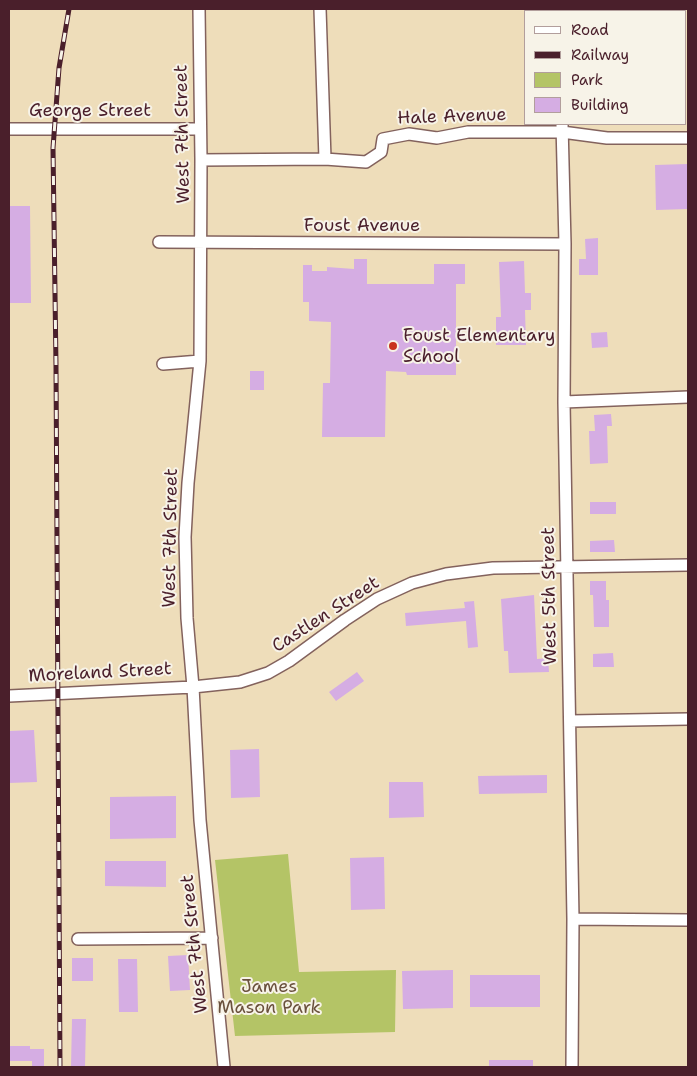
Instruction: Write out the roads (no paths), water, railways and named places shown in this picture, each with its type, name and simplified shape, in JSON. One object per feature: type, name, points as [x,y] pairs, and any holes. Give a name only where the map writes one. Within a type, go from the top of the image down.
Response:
[{"type":"street","name":"West 7th Street","points":[[199,9],[201,160],[200,361],[188,483],[185,537],[187,618],[193,686],[200,820],[224,1067]]},
{"type":"street","points":[[320,9],[325,160]]},
{"type":"street","name":"Hale Avenue","points":[[201,160],[325,160],[366,162],[381,152],[384,139],[409,134],[436,138],[468,132],[562,128],[607,138],[688,138]]},
{"type":"street","name":"West 5th Street","points":[[562,128],[564,402],[570,721],[572,1067]]},
{"type":"street","name":"George Street","points":[[9,129],[200,129]]},
{"type":"street","name":"Foust Avenue","points":[[158,242],[564,244]]},
{"type":"street","points":[[163,364],[200,361]]},
{"type":"street","points":[[564,402],[688,397]]},
{"type":"street","name":"Castlen Street","points":[[193,686],[240,682],[268,673],[289,661],[377,599],[412,584],[446,574],[492,568],[688,565]]},
{"type":"street","name":"Moreland Street","points":[[9,696],[193,686]]},
{"type":"street","points":[[570,721],[688,719]]},
{"type":"street","points":[[572,919],[688,920]]},
{"type":"street","points":[[78,939],[212,938]]},
{"type":"railway","points":[[60,1067],[53,148],[59,68],[69,9]]},
{"type":"place","name":"Foust Elementary School","points":[[393,346]]},
{"type":"park label","name":"James Mason Park","points":[[269,998]]}]
